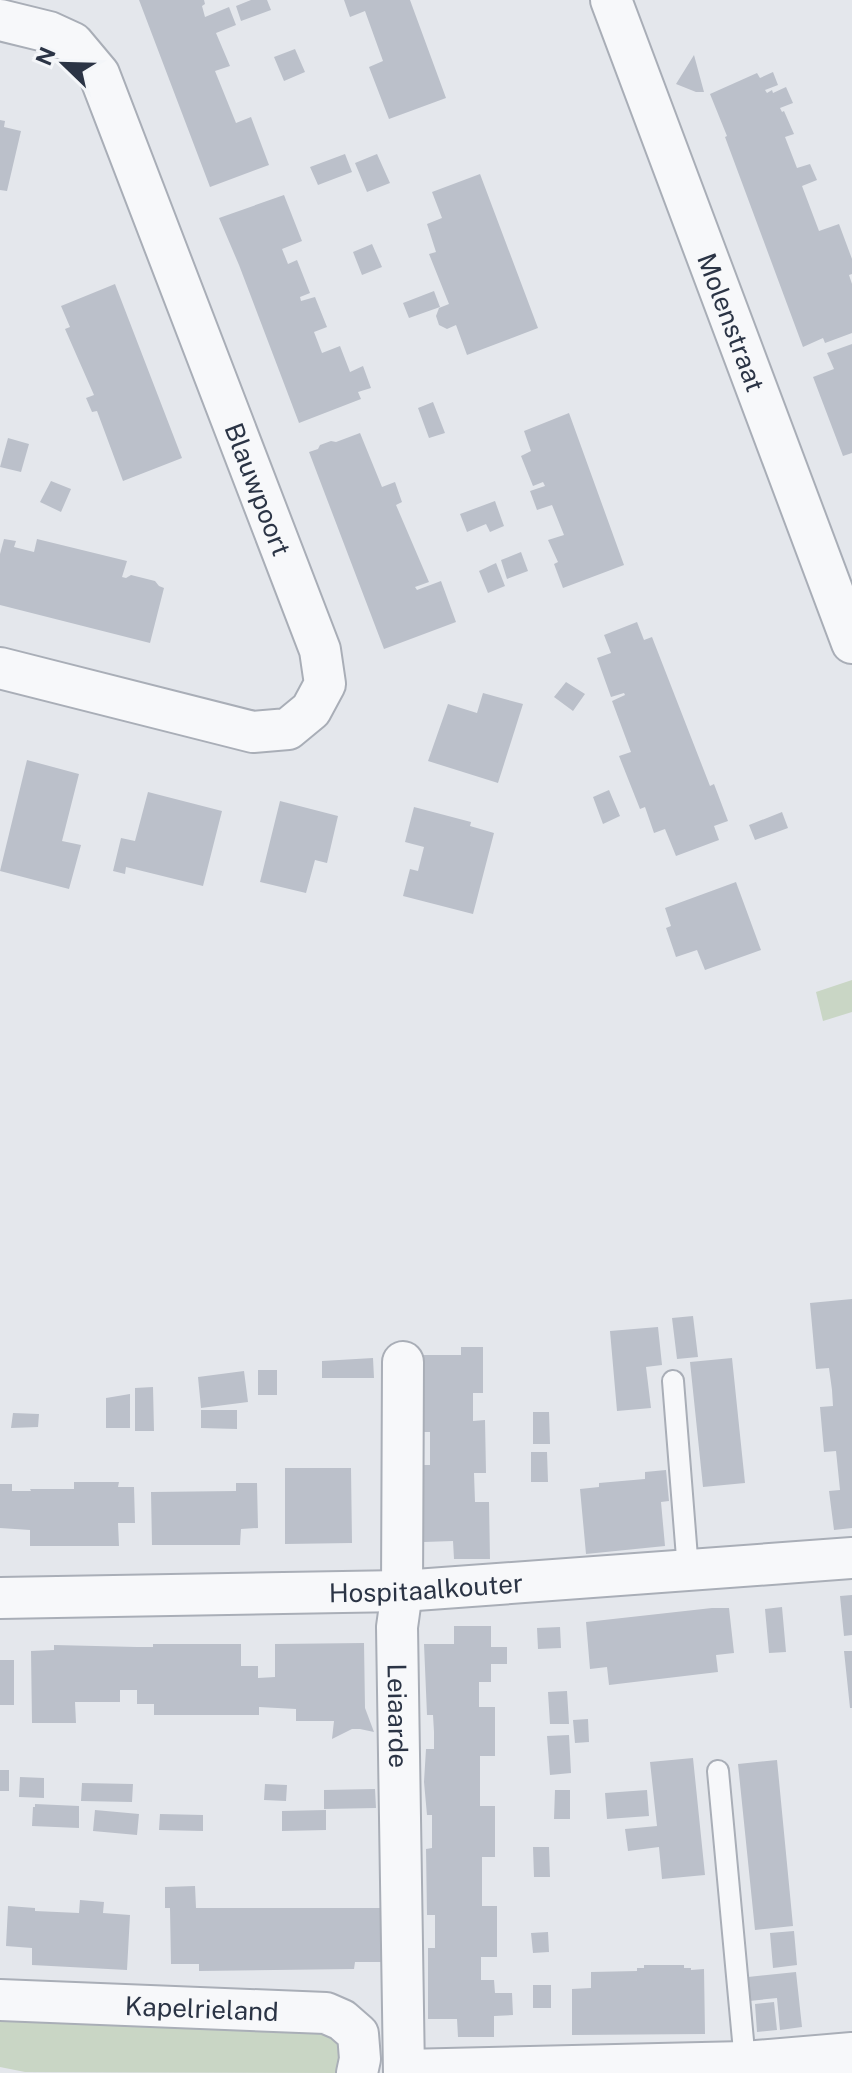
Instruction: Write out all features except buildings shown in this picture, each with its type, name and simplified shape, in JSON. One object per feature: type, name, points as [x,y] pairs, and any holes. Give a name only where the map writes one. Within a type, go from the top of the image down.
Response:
[{"type":"street","name":"Molenstraat","points":[[611,0],[852,643]]},
{"type":"street","name":"Blauwpoort","points":[[0,20],[50,16],[99,74],[320,650],[325,684],[311,710],[288,729],[253,732],[0,668]]},
{"type":"street","name":"Leiaarde","points":[[403,1362],[402,1591],[397,1627],[404,2072],[745,2062],[852,2053]]},
{"type":"street","name":"Hospitaalkouter","points":[[0,1598],[402,1591],[852,1558]]},
{"type":"street","name":"Kapelrieland","points":[[0,2000],[326,2013],[342,2020],[358,2034],[360,2059],[357,2073]]},
{"type":"lane","points":[[673,1381],[688,1570]]},
{"type":"lane","points":[[718,1771],[745,2062]]},
{"type":"green space","points":[[852,980],[852,1012],[823,1021],[816,992]]},
{"type":"green space","points":[[0,2018],[332,2032],[345,2046],[338,2073],[25,2072],[0,2067]]}]
